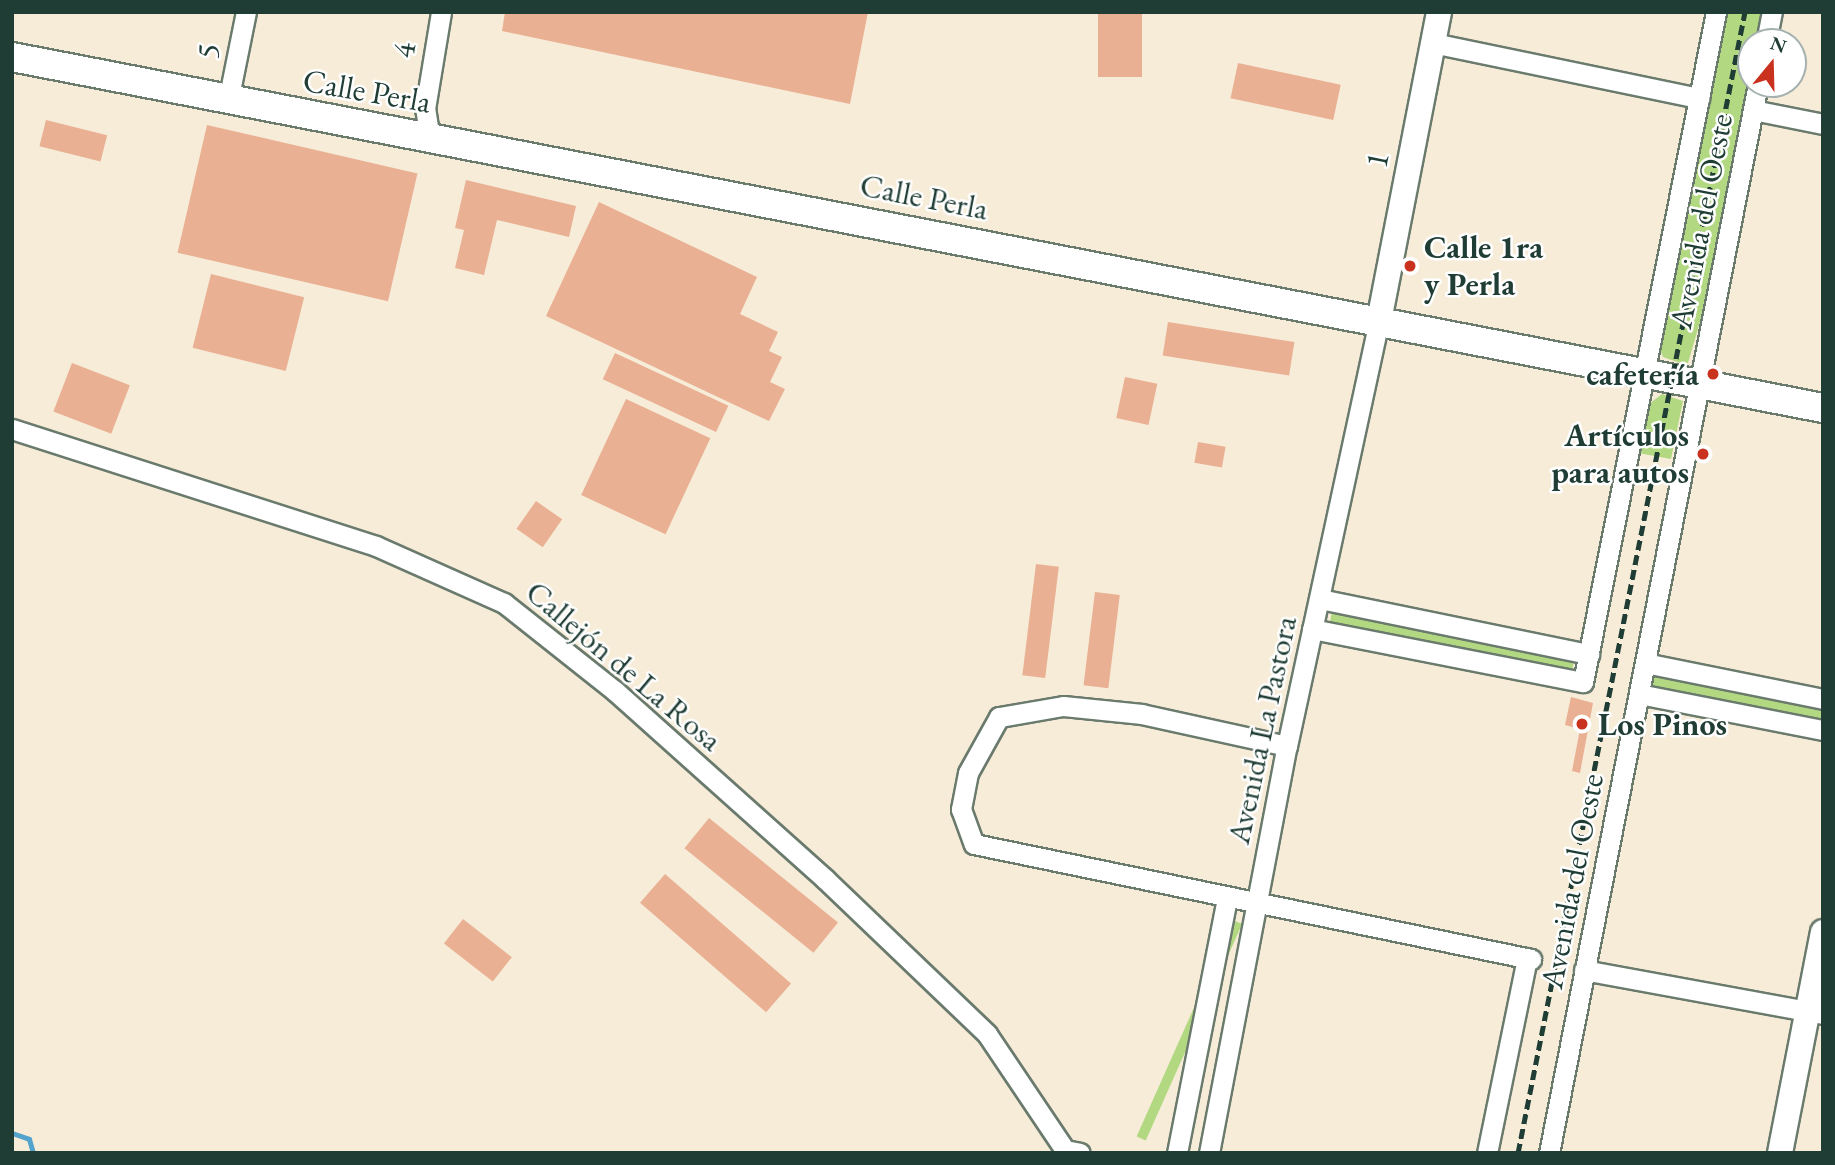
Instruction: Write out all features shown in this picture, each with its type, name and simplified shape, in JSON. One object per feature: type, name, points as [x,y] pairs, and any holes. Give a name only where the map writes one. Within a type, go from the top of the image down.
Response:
[{"type":"main road","name":"Calle Perla","points":[[12,57],[1823,408]]},
{"type":"street","name":"5","points":[[229,101],[246,12]]},
{"type":"street","name":"4","points":[[430,139],[425,109],[441,12]]},
{"type":"street","name":"1","points":[[1379,321],[1439,12]]},
{"type":"street","name":"Avenida del Oeste","points":[[1312,629],[1583,682],[1716,12]]},
{"type":"street","points":[[1433,43],[1699,98]]},
{"type":"street","name":"Avenida del Oeste","points":[[1549,1153],[1755,98]]},
{"type":"street","points":[[1753,110],[1823,124]]},
{"type":"street","name":"Avenida La Pastora","points":[[1209,1153],[1287,746],[1379,321]]},
{"type":"street","name":"Callejón de La Rosa","points":[[12,429],[376,546],[504,603],[625,699],[825,879],[987,1034],[1073,1151]]},
{"type":"street","points":[[1320,598],[1589,654]]},
{"type":"street","points":[[1645,663],[1823,699]]},
{"type":"street","points":[[1639,694],[1823,730]]},
{"type":"street","points":[[1257,904],[974,844],[961,809],[963,797],[968,773],[999,717],[1063,706],[1142,714],[1287,746]]},
{"type":"street","points":[[1177,1153],[1227,898]]},
{"type":"street","name":"Avenida del Oeste","points":[[1257,904],[1529,958],[1487,1153]]},
{"type":"street","points":[[1780,1153],[1815,1013],[1823,932]]},
{"type":"street","points":[[1584,970],[1815,1013]]},
{"type":"green space","points":[[1721,12],[1763,12],[1760,28],[1737,28],[1737,98],[1746,98],[1700,322],[1688,363],[1663,357],[1660,349]]},
{"type":"green space","points":[[1662,394],[1683,401],[1671,459],[1638,453],[1649,404]]},
{"type":"green space","points":[[1332,612],[1574,663],[1571,675],[1330,624]]},
{"type":"green space","points":[[1650,675],[1823,709],[1822,720],[1648,686]]},
{"type":"green space","points":[[1233,920],[1242,924],[1146,1141],[1137,1137]]},
{"type":"building","points":[[505,12],[868,12],[850,104],[502,31]]},
{"type":"building","points":[[1098,12],[1142,12],[1142,77],[1098,77]]},
{"type":"building","points":[[1238,63],[1341,85],[1333,120],[1231,98]]},
{"type":"building","points":[[46,120],[107,135],[101,161],[39,146]]},
{"type":"building","points":[[207,125],[417,174],[388,301],[178,253]]},
{"type":"building","points":[[466,180],[576,206],[569,237],[497,220],[484,275],[455,268],[464,230],[455,228]]},
{"type":"building","points":[[599,202],[757,277],[740,314],[778,332],[769,351],[782,357],[770,382],[785,389],[769,421],[546,316]]},
{"type":"building","points":[[211,274],[304,297],[286,371],[193,348]]},
{"type":"building","points":[[1168,322],[1294,342],[1289,376],[1163,356]]},
{"type":"building","points":[[615,353],[728,406],[716,432],[603,379]]},
{"type":"building","points":[[72,363],[130,385],[111,434],[53,412]]},
{"type":"building","points":[[1125,377],[1157,384],[1149,425],[1116,418]]},
{"type":"building","points":[[626,399],[710,438],[665,534],[581,495]]},
{"type":"building","points":[[1198,442],[1226,447],[1222,468],[1194,463]]},
{"type":"building","points":[[536,501],[562,519],[543,547],[516,529]]},
{"type":"building","points":[[1036,564],[1059,567],[1045,678],[1022,675]]},
{"type":"building","points":[[1095,592],[1120,595],[1108,688],[1084,685]]},
{"type":"building","points":[[1571,697],[1593,703],[1580,773],[1572,771],[1580,729],[1565,725]]},
{"type":"building","points":[[709,818],[838,922],[813,953],[684,848]]},
{"type":"building","points":[[665,874],[791,984],[766,1012],[640,903]]},
{"type":"building","points":[[463,919],[512,957],[493,982],[444,943]]},
{"type":"waterway","points":[[12,1133],[29,1139],[33,1153]]},
{"type":"railway","points":[[1518,1153],[1745,12]]},
{"type":"place","name":"Calle 1ra y Perla","points":[[1410,266]]},
{"type":"place","name":"cafetería","points":[[1713,374]]},
{"type":"place","name":"Artículos para autos","points":[[1703,454]]},
{"type":"place","name":"Los Pinos","points":[[1582,724]]}]
